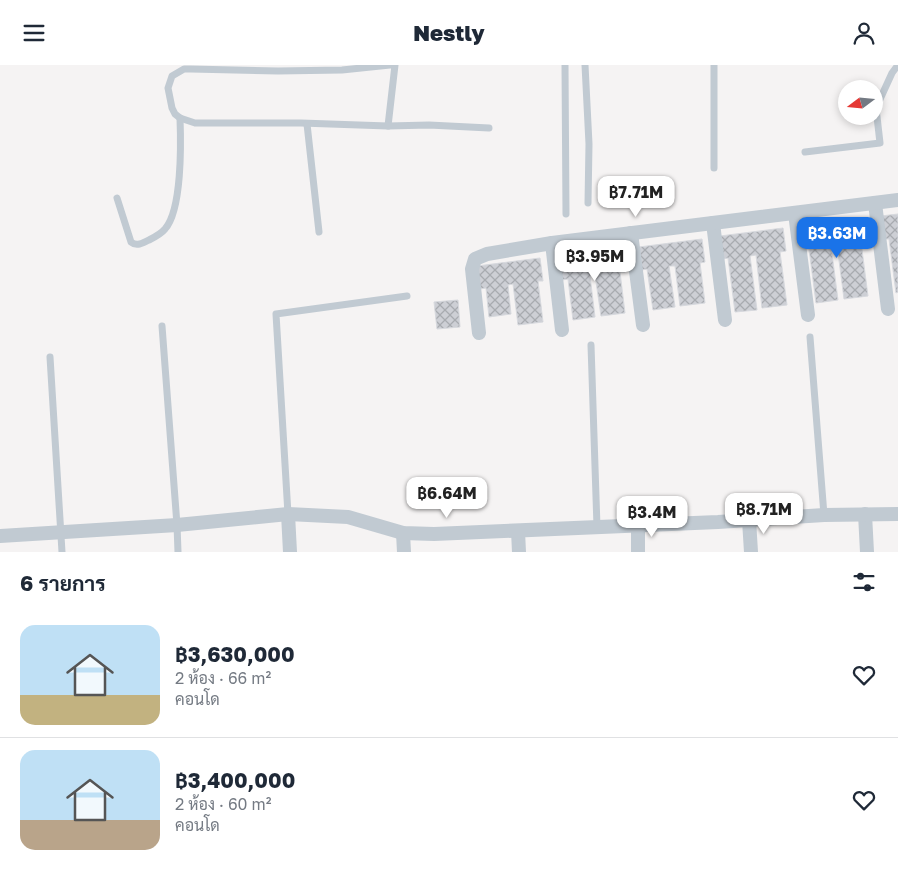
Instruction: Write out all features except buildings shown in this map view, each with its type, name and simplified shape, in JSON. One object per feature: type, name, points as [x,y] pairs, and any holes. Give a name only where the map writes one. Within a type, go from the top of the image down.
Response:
[{"type":"street","points":[[479,333],[472,269],[475,259],[487,254],[552,243],[898,200]]},
{"type":"street","points":[[875,203],[888,309]]},
{"type":"street","points":[[795,213],[808,315]]},
{"type":"street","points":[[713,223],[725,320]]},
{"type":"street","points":[[631,233],[643,325]]},
{"type":"street","points":[[552,243],[562,330]]},
{"type":"street","points":[[0,536],[177,525],[288,515],[348,517],[403,533],[434,534],[898,513]]},
{"type":"street","points":[[865,514],[867,552]]},
{"type":"street","points":[[288,515],[290,552]]},
{"type":"street","points":[[749,520],[751,552]]},
{"type":"street","points":[[638,525],[638,552]]},
{"type":"street","points":[[518,531],[519,552]]},
{"type":"street","points":[[403,533],[404,552]]},
{"type":"lane","points":[[390,65],[278,71],[184,69],[172,76],[168,88],[175,114],[180,118],[195,123],[429,125],[489,128]]},
{"type":"lane","points":[[388,126],[395,65]]},
{"type":"lane","points":[[565,65],[566,214]]},
{"type":"lane","points":[[585,65],[589,144],[588,203]]},
{"type":"lane","points":[[714,65],[714,168]]},
{"type":"lane","points":[[805,152],[880,143],[876,108],[892,73],[898,65]]},
{"type":"lane","points":[[117,198],[133,244],[136,245],[159,235],[166,229],[173,215],[178,186],[181,157],[180,118]]},
{"type":"lane","points":[[307,124],[319,232]]},
{"type":"lane","points":[[288,515],[276,315],[407,297]]},
{"type":"lane","points":[[162,326],[178,552]]},
{"type":"lane","points":[[810,337],[824,515]]},
{"type":"lane","points":[[591,345],[597,527]]},
{"type":"lane","points":[[50,357],[62,552]]}]
